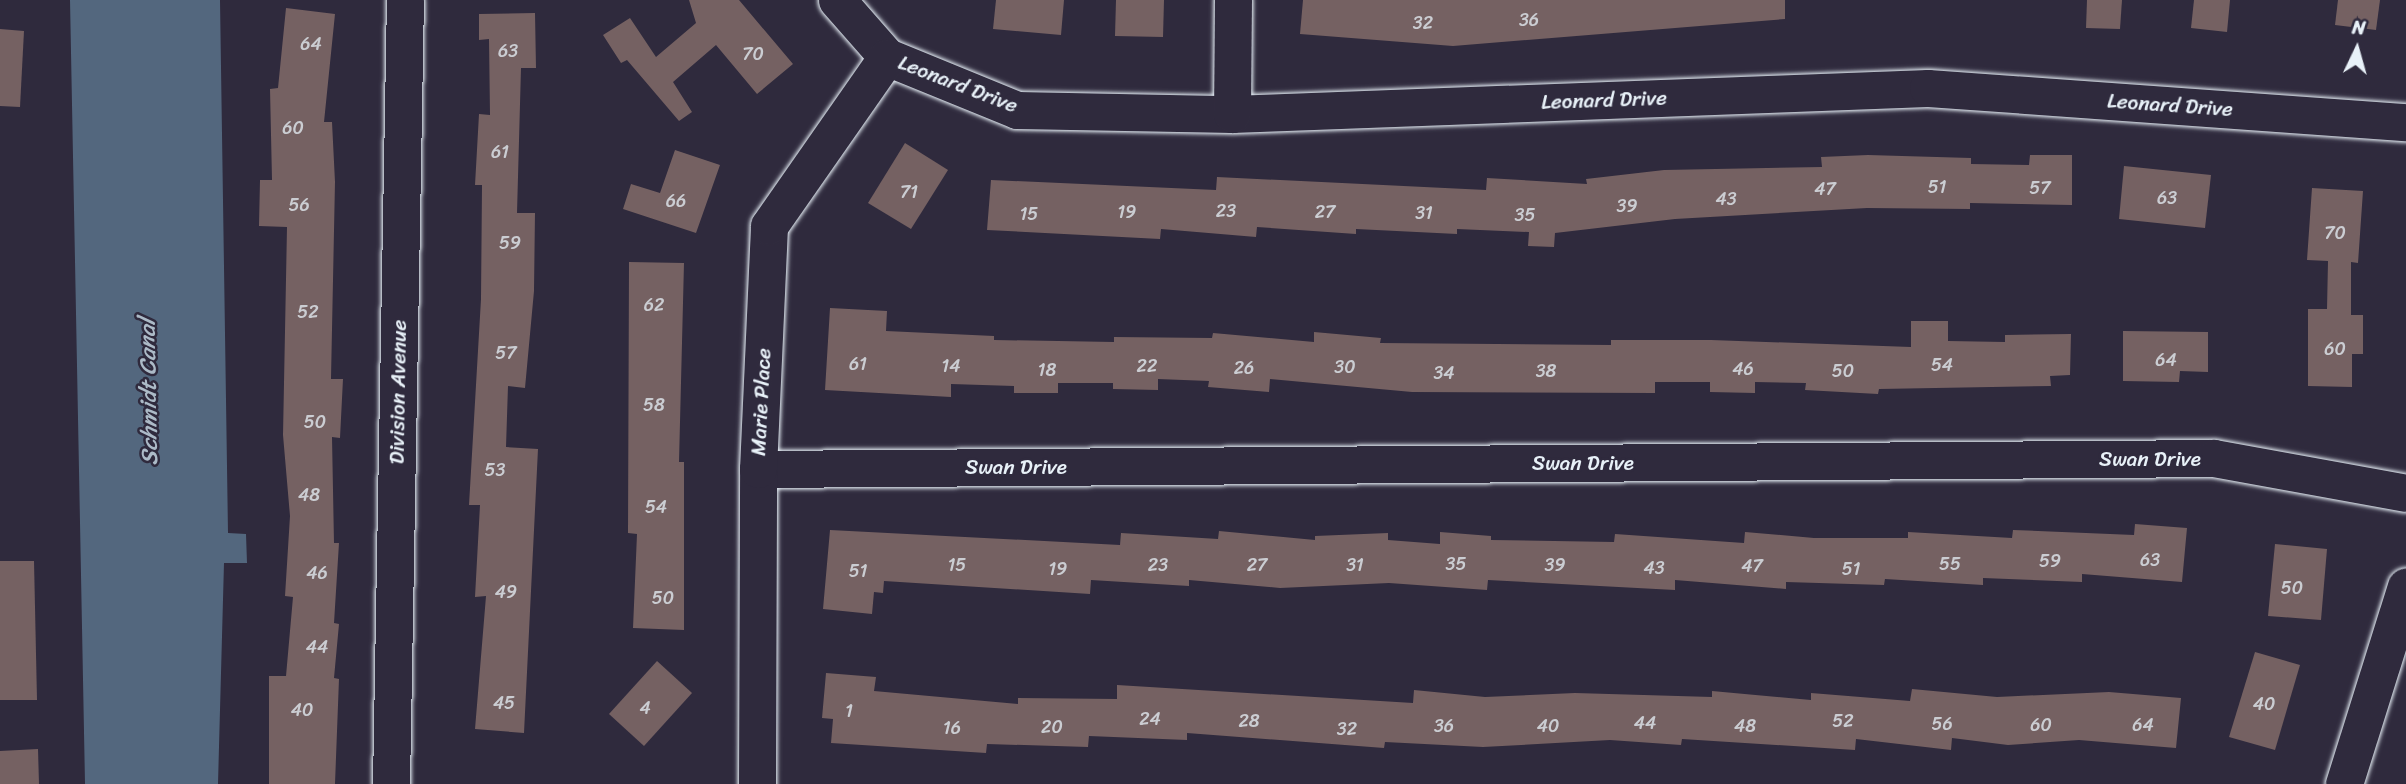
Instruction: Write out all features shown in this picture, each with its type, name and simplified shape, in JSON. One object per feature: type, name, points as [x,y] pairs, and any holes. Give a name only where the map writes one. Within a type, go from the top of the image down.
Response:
[{"type":"street","name":"Division Avenue","points":[[391,784],[405,0]]},
{"type":"street","name":"Leonard Drive","points":[[837,0],[887,57],[1017,110],[1232,114],[1928,88],[2406,122]]},
{"type":"street","points":[[1232,114],[1233,0]]},
{"type":"street","name":"Marie Place","points":[[757,784],[758,469],[769,226],[887,57]]},
{"type":"street","name":"Swan Drive","points":[[758,469],[2214,458],[2406,493]]},
{"type":"street","points":[[2344,784],[2406,586]]},
{"type":"water","name":"Schmidt Canal","points":[[70,0],[220,0],[228,533],[246,534],[247,563],[224,563],[218,784],[85,784]]},
{"type":"building","points":[[689,0],[739,0],[793,64],[757,94],[716,45],[673,82],[692,112],[679,121],[627,60],[621,63],[603,35],[630,18],[656,57],[696,23]]},
{"type":"building","points":[[996,0],[1064,0],[1061,35],[993,29]]},
{"type":"building","points":[[1116,0],[1164,0],[1163,37],[1115,36]]},
{"type":"building","points":[[1303,0],[1785,0],[1785,19],[1453,46],[1300,34]]},
{"type":"building","points":[[2087,0],[2122,0],[2120,29],[2086,28]]},
{"type":"building","points":[[2194,0],[2230,0],[2227,32],[2191,28]]},
{"type":"building","points":[[2338,0],[2380,0],[2376,30],[2335,25]]},
{"type":"building","points":[[286,8],[335,14],[324,122],[332,122],[335,182],[331,379],[343,379],[340,438],[332,437],[334,543],[339,543],[334,623],[339,624],[334,678],[339,679],[335,784],[269,784],[269,676],[286,676],[293,597],[285,596],[290,516],[283,435],[287,227],[259,226],[260,180],[272,180],[270,89],[278,88]]},
{"type":"building","points":[[535,13],[536,68],[521,68],[517,213],[535,213],[534,291],[525,388],[508,386],[506,447],[538,449],[524,733],[475,729],[486,596],[475,597],[480,505],[469,505],[481,299],[482,185],[475,185],[479,114],[490,115],[489,39],[479,40],[479,14]]},
{"type":"building","points":[[0,29],[24,31],[20,107],[0,106]]},
{"type":"building","points":[[905,143],[948,170],[911,229],[868,203]]},
{"type":"building","points":[[675,150],[720,165],[696,233],[623,209],[631,184],[660,193]]},
{"type":"building","points":[[1868,155],[1971,158],[1971,164],[2029,165],[2030,155],[2072,155],[2072,205],[1970,203],[1970,209],[1867,208],[1675,219],[1555,233],[1554,247],[1528,246],[1529,232],[1457,229],[1457,234],[1356,229],[1356,234],[1257,227],[1256,237],[1161,229],[1160,239],[987,230],[991,180],[1216,190],[1217,177],[1486,190],[1487,178],[1587,184],[1586,179],[1664,170],[1822,167],[1821,157]]},
{"type":"building","points":[[2124,166],[2211,175],[2205,228],[2119,219]]},
{"type":"building","points":[[2312,188],[2363,191],[2358,263],[2351,262],[2351,315],[2363,315],[2363,354],[2352,354],[2352,387],[2308,386],[2308,309],[2327,309],[2328,261],[2307,260]]},
{"type":"building","points":[[629,262],[684,263],[679,462],[684,462],[684,630],[633,628],[637,534],[628,533]]},
{"type":"building","points":[[830,308],[887,311],[886,331],[994,336],[994,340],[1114,342],[1114,337],[1212,338],[1213,333],[1314,342],[1314,332],[1381,338],[1380,343],[1611,345],[1611,340],[1711,340],[1911,347],[1911,321],[1948,321],[1948,341],[2005,342],[2005,335],[2071,334],[2070,375],[2050,376],[2051,386],[1879,389],[1878,394],[1805,390],[1806,383],[1755,382],[1755,393],[1710,392],[1710,382],[1655,382],[1655,393],[1412,392],[1270,379],[1269,392],[1208,387],[1209,381],[1158,379],[1158,390],[1113,389],[1113,383],[1058,383],[1058,393],[1014,393],[1014,386],[951,384],[951,397],[825,390]]},
{"type":"building","points":[[2123,331],[2208,332],[2208,372],[2180,371],[2179,382],[2123,381]]},
{"type":"building","points":[[2135,524],[2187,528],[2182,582],[2082,574],[2082,582],[1983,578],[1983,585],[1885,579],[1884,585],[1786,582],[1786,589],[1675,580],[1675,590],[1488,580],[1487,590],[1389,583],[1280,588],[1189,580],[1189,586],[1091,580],[1090,594],[884,581],[883,593],[874,592],[872,614],[823,609],[830,530],[1120,545],[1121,533],[1218,539],[1219,531],[1315,540],[1315,536],[1388,533],[1388,540],[1440,544],[1440,532],[1491,536],[1491,540],[1614,542],[1615,534],[1744,543],[1745,532],[1814,538],[1908,538],[1908,532],[2012,538],[2013,530],[2134,535]]},
{"type":"building","points":[[2275,544],[2327,549],[2321,620],[2268,616]]},
{"type":"building","points":[[0,561],[34,561],[37,700],[0,700]]},
{"type":"building","points":[[2255,652],[2300,665],[2275,750],[2229,737]]},
{"type":"building","points":[[657,661],[692,693],[644,746],[609,714]]},
{"type":"building","points":[[826,673],[876,677],[874,691],[1018,704],[1018,698],[1117,699],[1117,685],[1413,703],[1414,690],[1485,697],[1575,693],[1712,697],[1712,691],[1811,700],[1811,693],[1910,701],[1912,689],[1997,697],[2109,692],[2181,698],[2176,748],[2079,740],[2008,745],[1952,738],[1951,750],[1856,739],[1855,750],[1682,739],[1681,745],[1610,740],[1483,747],[1385,742],[1384,748],[1187,733],[1187,740],[1089,736],[1088,747],[987,744],[986,753],[831,743],[833,719],[822,718]]},
{"type":"building","points":[[38,749],[39,784],[0,784],[0,751]]}]
